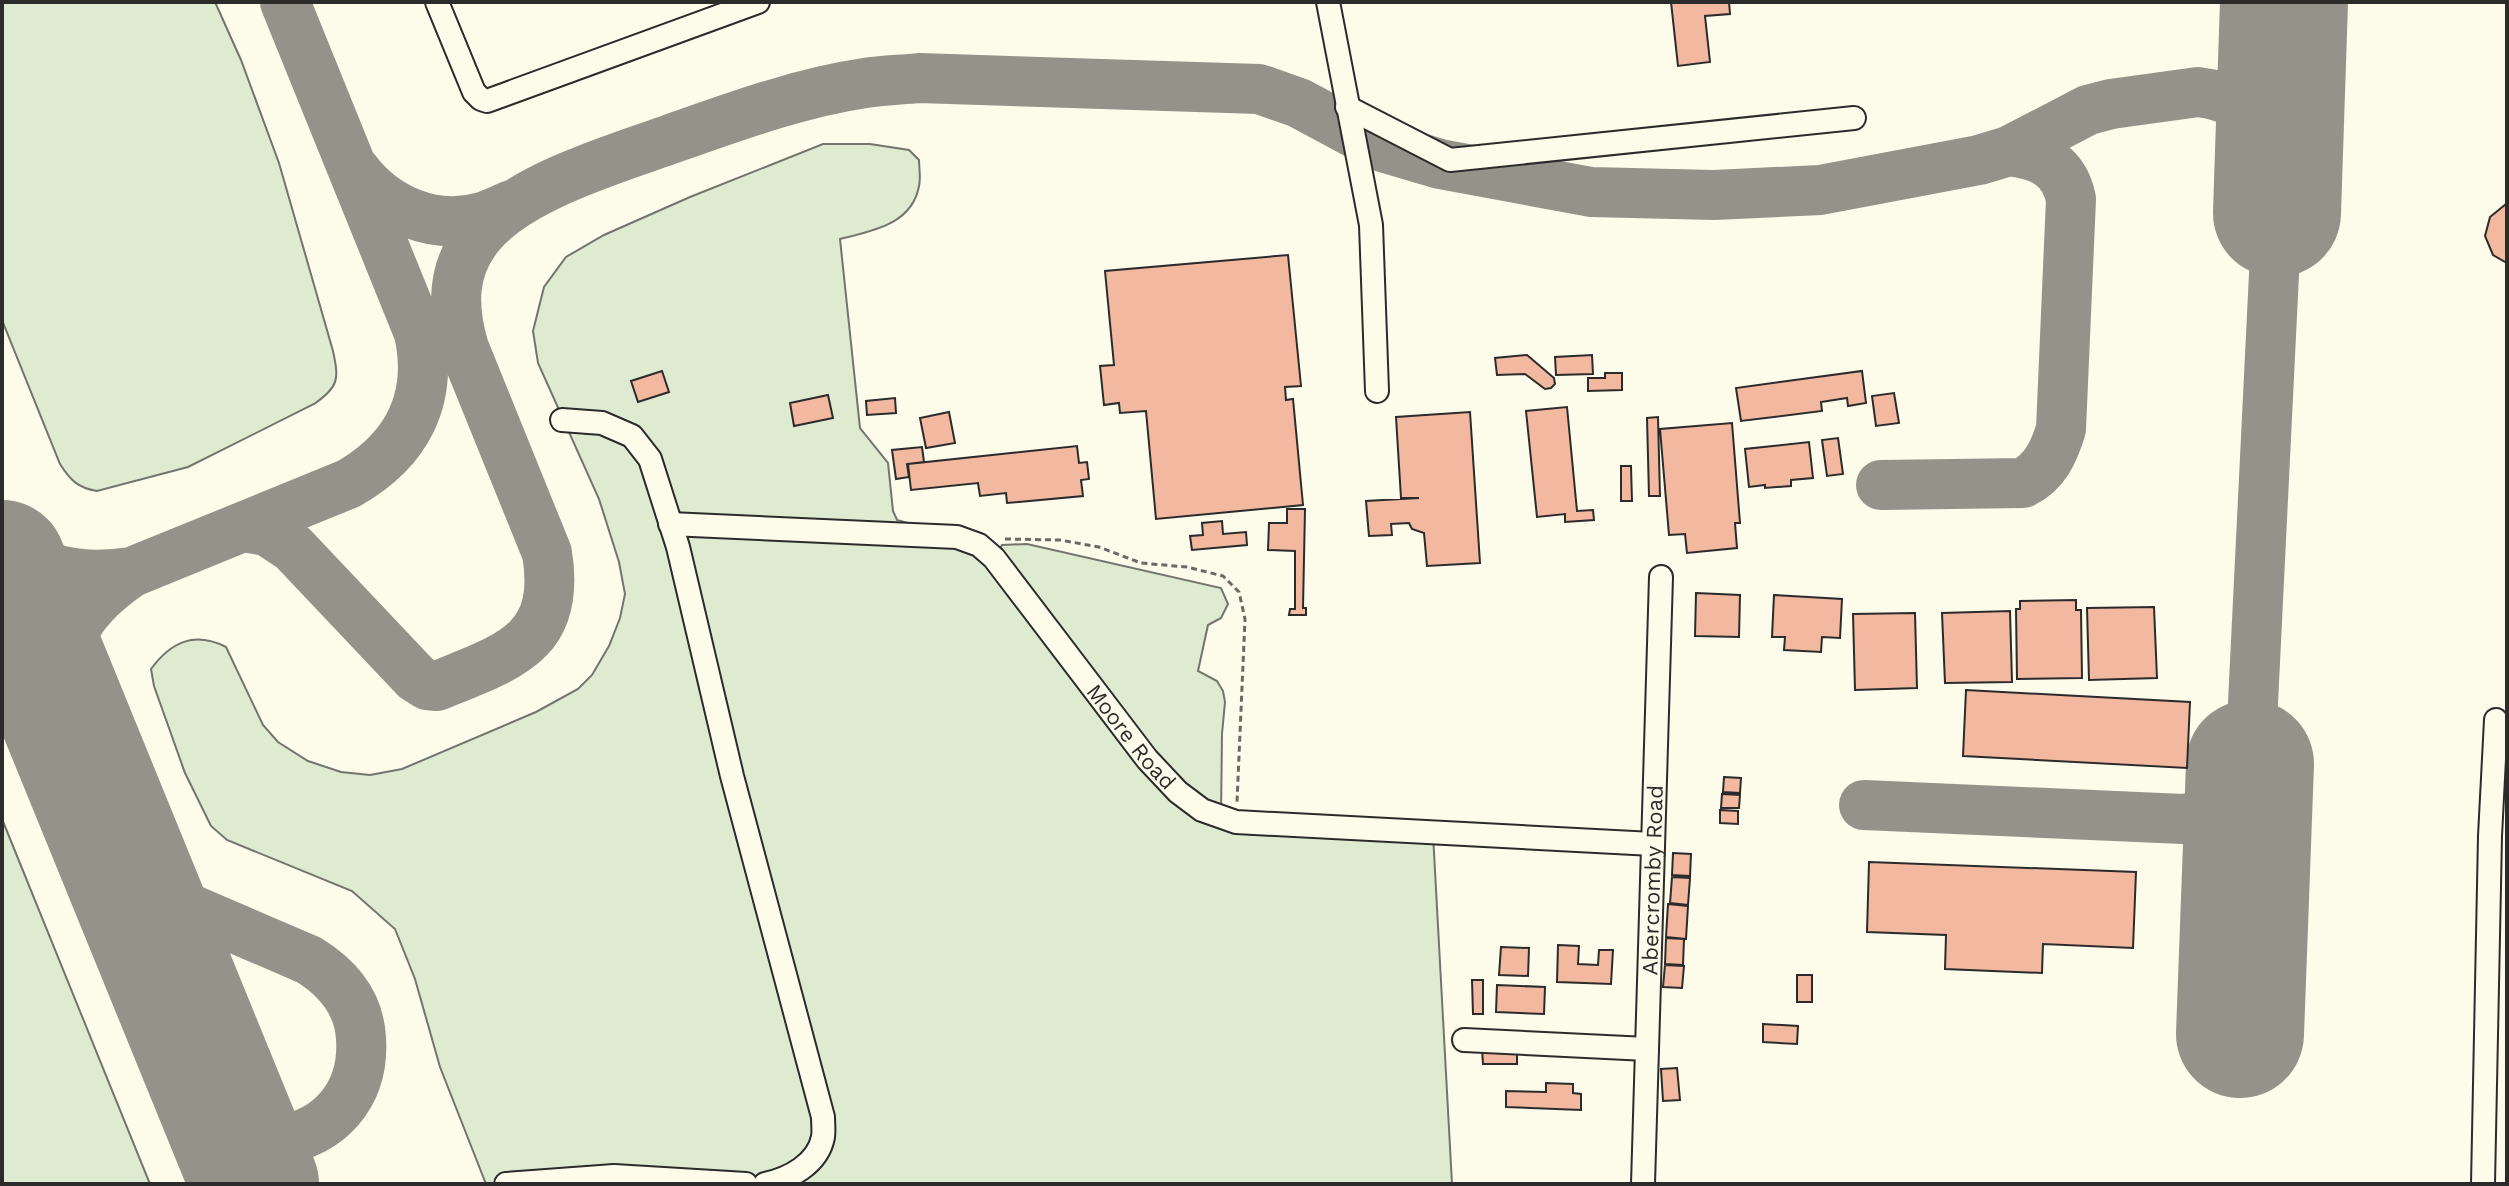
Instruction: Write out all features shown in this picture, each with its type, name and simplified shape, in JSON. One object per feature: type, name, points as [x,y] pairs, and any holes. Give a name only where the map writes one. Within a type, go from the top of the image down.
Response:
[{"type":"street","points":[[437,2],[476,96],[487,101],[758,2]]},
{"type":"street","points":[[1328,2],[1371,225],[1377,391]]},
{"type":"street","points":[[1347,107],[1450,160],[1854,118]]},
{"type":"street","points":[[562,420],[602,423],[632,436],[650,459],[670,524],[732,776],[823,1117],[823,1138],[805,1166],[785,1180],[765,1184]]},
{"type":"street","name":"Moore Road","points":[[670,524],[957,537],[979,545],[994,558],[1147,759],[1178,792],[1202,810],[1236,822],[1653,844]]},
{"type":"street","name":"Abercromby Road","points":[[1643,1184],[1661,577]]},
{"type":"street","points":[[2483,1184],[2490,836],[2496,720]]},
{"type":"street","points":[[1464,1040],[1647,1049]]},
{"type":"street","points":[[506,1184],[614,1176],[746,1184]]},
{"type":"path","points":[[1001,538],[1060,540],[1099,547],[1141,563],[1187,567],[1223,576],[1239,592],[1245,619],[1236,822]]},
{"type":"green space","points":[[2,2],[215,2],[241,60],[279,163],[333,351],[335,382],[322,398],[188,467],[97,491],[80,485],[67,475],[2,320]]},
{"type":"green space","points":[[823,144],[870,144],[909,150],[919,160],[919,186],[908,210],[888,224],[840,239],[860,428],[888,463],[893,511],[897,520],[957,537],[994,557],[1002,545],[1027,544],[1221,588],[1228,604],[1221,618],[1208,625],[1198,671],[1217,681],[1225,702],[1221,817],[1433,834],[1452,1184],[486,1184],[440,1067],[415,979],[395,929],[352,891],[227,840],[211,826],[185,773],[154,686],[151,669],[167,652],[184,642],[204,640],[226,647],[263,725],[278,742],[308,761],[341,772],[370,775],[402,769],[536,712],[578,689],[592,675],[609,646],[625,594],[619,562],[599,499],[538,363],[533,331],[544,287],[566,257],[604,235]]},
{"type":"green space","points":[[2,819],[150,1184],[2,1184]]},
{"type":"building","points":[[1671,2],[1729,2],[1730,14],[1705,16],[1710,62],[1678,66]]},
{"type":"building","points":[[2506,204],[2507,263],[2493,255],[2485,236],[2490,217]]},
{"type":"building","points":[[1288,255],[1301,386],[1285,387],[1286,400],[1293,399],[1303,505],[1156,519],[1146,411],[1120,413],[1119,403],[1104,405],[1100,366],[1114,365],[1105,271]]},
{"type":"building","points":[[1527,355],[1554,378],[1555,384],[1551,388],[1545,389],[1525,374],[1497,375],[1495,358]]},
{"type":"building","points":[[1592,355],[1593,374],[1556,375],[1555,357]]},
{"type":"building","points":[[662,371],[669,392],[638,402],[631,381]]},
{"type":"building","points":[[1862,371],[1866,403],[1848,406],[1847,398],[1821,402],[1822,411],[1741,421],[1736,388]]},
{"type":"building","points":[[1605,373],[1622,373],[1622,390],[1588,391],[1588,378],[1605,378]]},
{"type":"building","points":[[1894,393],[1899,423],[1876,426],[1872,396]]},
{"type":"building","points":[[828,395],[833,418],[794,426],[790,403]]},
{"type":"building","points":[[895,398],[896,413],[867,415],[866,401]]},
{"type":"building","points":[[1567,407],[1577,511],[1593,510],[1594,520],[1565,522],[1565,514],[1537,517],[1526,411]]},
{"type":"building","points":[[949,412],[955,443],[926,448],[920,418]]},
{"type":"building","points":[[1470,412],[1480,563],[1427,566],[1424,533],[1412,529],[1409,523],[1391,524],[1392,535],[1369,536],[1366,501],[1419,498],[1401,498],[1396,417]]},
{"type":"building","points":[[1658,417],[1660,496],[1649,496],[1647,418]]},
{"type":"building","points":[[1732,423],[1740,523],[1735,523],[1737,548],[1687,553],[1685,534],[1669,535],[1660,429]]},
{"type":"building","points":[[1838,438],[1843,474],[1827,476],[1822,440]]},
{"type":"building","points":[[1809,442],[1813,478],[1791,480],[1791,486],[1749,487],[1745,449]]},
{"type":"building","points":[[1077,446],[1079,463],[1087,462],[1089,479],[1081,480],[1083,496],[1007,503],[1006,493],[980,496],[978,483],[911,490],[908,464]]},
{"type":"building","points":[[922,447],[924,462],[907,464],[909,477],[896,479],[892,450]]},
{"type":"building","points":[[1621,466],[1631,466],[1632,501],[1621,501]]},
{"type":"building","points":[[1287,509],[1305,509],[1303,608],[1306,608],[1306,615],[1289,615],[1290,609],[1295,609],[1295,551],[1268,550],[1269,523],[1287,523]]},
{"type":"building","points":[[1222,521],[1223,534],[1246,532],[1247,545],[1192,550],[1190,536],[1203,535],[1202,523]]},
{"type":"building","points":[[1696,593],[1740,595],[1739,637],[1695,636]]},
{"type":"building","points":[[1774,595],[1842,599],[1840,638],[1822,637],[1821,652],[1784,650],[1785,637],[1772,637]]},
{"type":"building","points":[[2076,600],[2076,610],[2081,610],[2082,678],[2017,679],[2016,609],[2020,609],[2020,601]]},
{"type":"building","points":[[2154,607],[2157,678],[2089,680],[2087,608]]},
{"type":"building","points":[[2010,611],[2012,682],[1945,683],[1942,613]]},
{"type":"building","points":[[1915,613],[1917,688],[1855,690],[1853,614]]},
{"type":"building","points":[[1966,690],[2190,702],[2187,768],[1963,756]]},
{"type":"building","points":[[1724,777],[1741,778],[1740,793],[1723,792]]},
{"type":"building","points":[[1722,794],[1740,795],[1739,808],[1721,808]]},
{"type":"building","points":[[1720,810],[1738,811],[1738,824],[1720,823]]},
{"type":"building","points":[[1673,853],[1691,854],[1690,876],[1672,875]]},
{"type":"building","points":[[1869,862],[2136,872],[2133,948],[2043,944],[2042,973],[1945,969],[1946,935],[1867,932]]},
{"type":"building","points":[[1672,877],[1690,878],[1688,905],[1670,903]]},
{"type":"building","points":[[1668,904],[1688,906],[1686,939],[1666,937]]},
{"type":"building","points":[[1666,938],[1684,939],[1683,965],[1665,964]]},
{"type":"building","points":[[1558,945],[1579,946],[1578,964],[1598,965],[1599,950],[1613,950],[1611,984],[1557,982]]},
{"type":"building","points":[[1501,947],[1529,948],[1528,976],[1499,975]]},
{"type":"building","points":[[1665,965],[1684,966],[1682,988],[1663,987]]},
{"type":"building","points":[[1797,975],[1812,975],[1812,1002],[1797,1002]]},
{"type":"building","points":[[1472,980],[1483,980],[1483,1014],[1473,1014]]},
{"type":"building","points":[[1497,985],[1545,987],[1544,1014],[1496,1012]]},
{"type":"building","points":[[1763,1024],[1798,1026],[1797,1044],[1763,1042]]},
{"type":"building","points":[[1517,1048],[1517,1064],[1483,1064],[1482,1049]]},
{"type":"building","points":[[1677,1068],[1680,1100],[1663,1101],[1661,1069]]},
{"type":"building","points":[[1546,1083],[1573,1084],[1573,1093],[1581,1094],[1581,1110],[1506,1107],[1506,1091],[1546,1092]]},
{"type":"taxiway","points":[[73,741],[64,688],[64,665],[77,625],[90,607],[132,572],[348,484],[386,456],[400,440],[418,402],[423,358],[419,333],[285,2]]},
{"type":"taxiway","points":[[243,527],[267,531],[293,548],[416,678],[427,685],[437,686],[486,666],[524,643],[537,627],[546,608],[549,584],[547,553],[460,333],[457,288],[459,274],[471,246],[498,217],[543,188],[569,176],[742,114],[840,87],[919,78],[1259,89],[1299,103],[1379,146],[1440,164],[1591,192],[1714,195],[1820,190],[1979,160],[2009,151],[2088,110],[2111,104],[2198,92],[2221,97],[2240,106],[2253,118],[2270,151],[2277,213],[2250,764],[2246,776],[2226,803],[2206,814],[2183,819],[1864,805]]},
{"type":"taxiway","points":[[1881,485],[2023,483],[2043,467],[2055,446],[2061,429],[2071,199],[2068,187],[2057,170],[2031,155],[2009,151]]},
{"type":"taxiway","points":[[355,170],[380,196],[395,206],[428,219],[464,221],[511,205]]},
{"type":"taxiway","points":[[2,536],[30,559],[62,571],[96,575],[132,572]]},
{"type":"taxiway","points":[[122,863],[140,880],[174,902],[309,960],[338,983],[356,1014],[361,1038],[357,1078],[339,1109],[313,1129],[282,1140],[248,1139],[216,1126],[189,1102],[171,1065],[158,950]]},
{"type":"runway","points":[[2277,213],[2284,2]]},
{"type":"runway","points":[[2,564],[255,1184]]},
{"type":"runway","points":[[2240,1034],[2250,764]]}]
